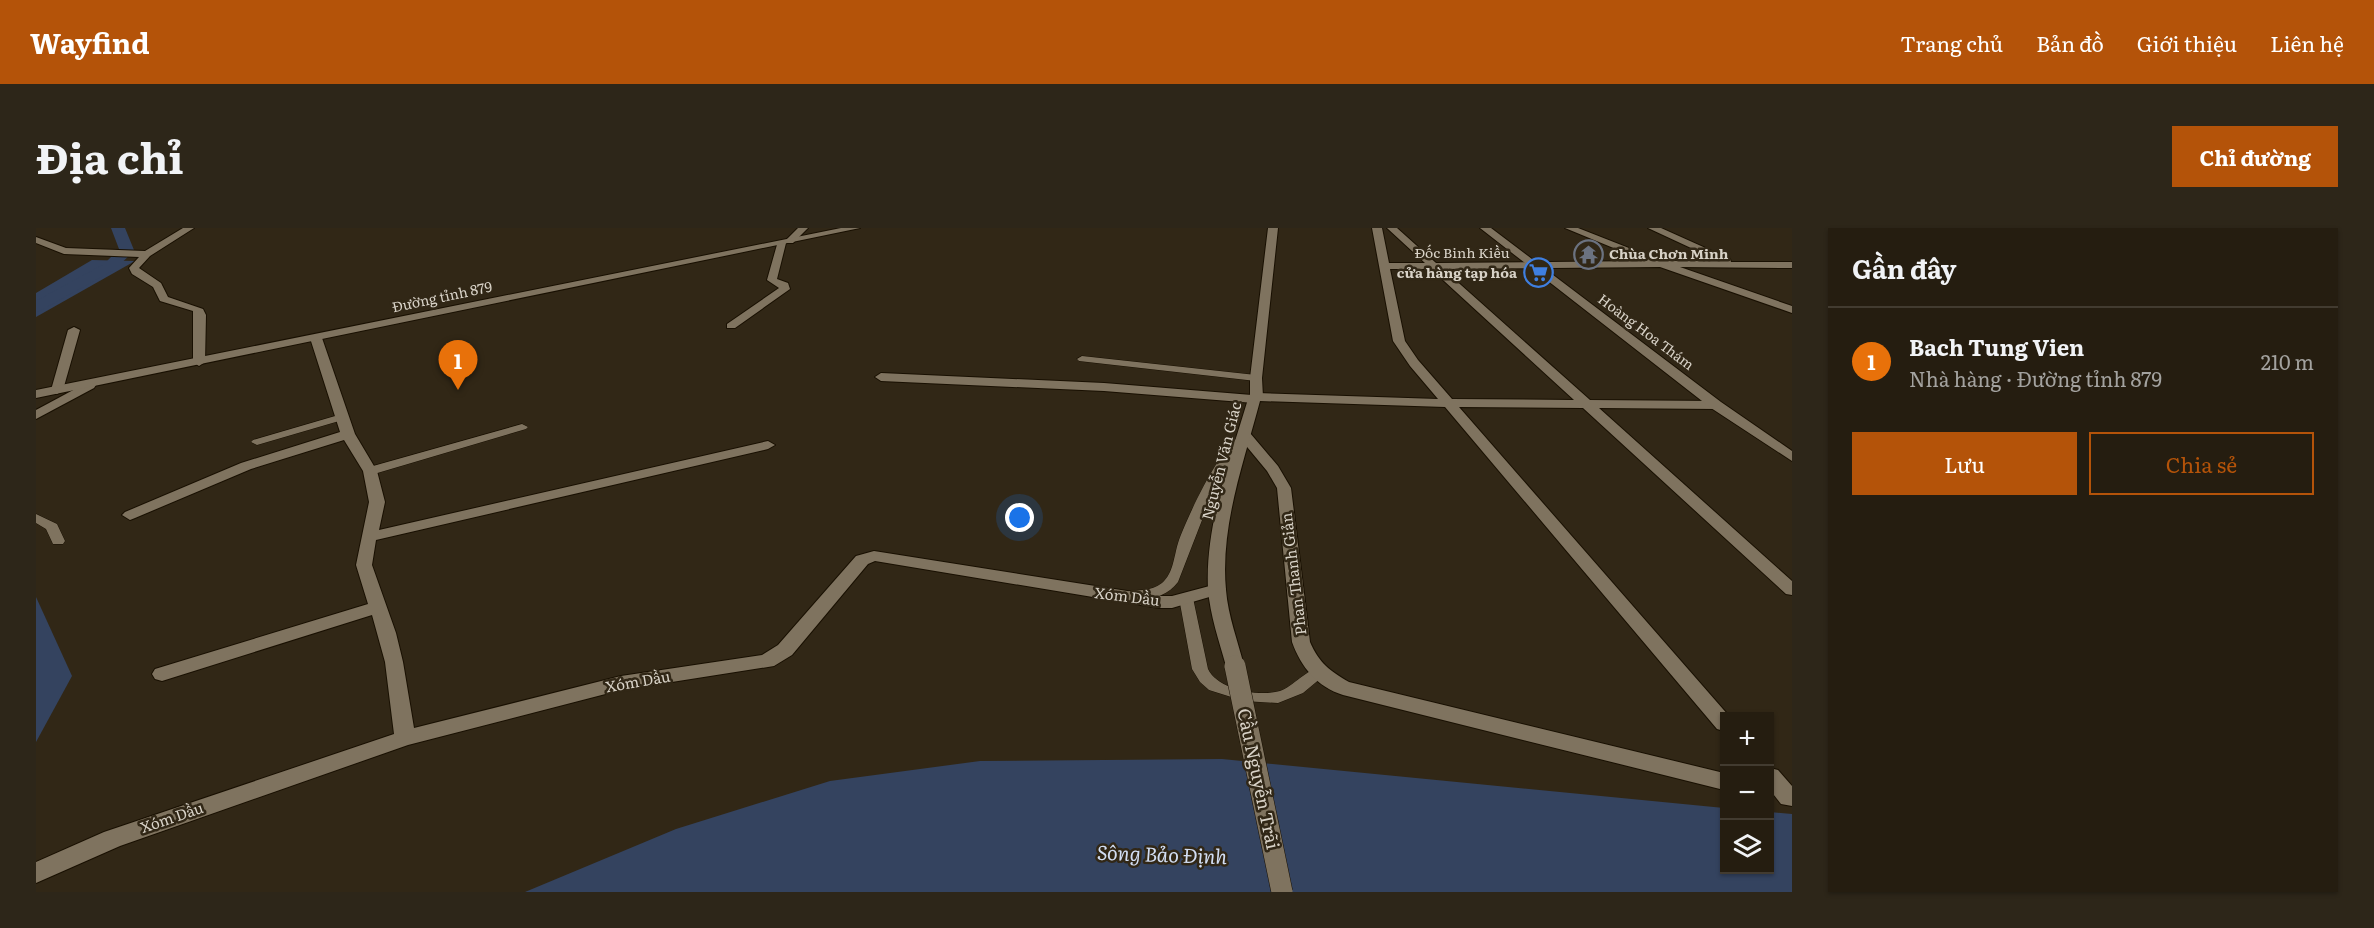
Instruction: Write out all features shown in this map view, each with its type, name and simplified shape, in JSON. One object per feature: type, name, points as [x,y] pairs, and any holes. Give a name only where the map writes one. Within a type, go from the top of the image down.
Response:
[{"type":"street","points":[[189,228],[145,254],[134,268],[136,272],[157,285],[164,299],[198,309],[200,315],[199,362]]},
{"type":"street","points":[[731,326],[785,289],[784,285],[772,280],[785,242],[803,228]]},
{"type":"street","name":"Đường tỉnh 879","points":[[36,394],[90,385],[855,228]]},
{"type":"street","name":"Nguyễn Văn Giác","points":[[1234,666],[1217,590],[1220,543],[1226,508],[1256,398],[1256,378],[1273,228]]},
{"type":"street","points":[[1377,228],[1399,341],[1414,363],[1446,403],[1720,718]]},
{"type":"street","points":[[1392,228],[1792,590]]},
{"type":"street","name":"Hoàng Hoa Thám","points":[[1485,228],[1716,405],[1792,457]]},
{"type":"street","points":[[1570,228],[1661,264],[1792,310]]},
{"type":"street","points":[[1653,228],[1732,264]]},
{"type":"street","points":[[36,240],[58,249],[84,253],[145,254]]},
{"type":"street","points":[[36,254],[58,249]]},
{"type":"street","name":"Đốc Binh Kiều","points":[[1385,266],[1792,265]]},
{"type":"street","points":[[57,390],[74,330]]},
{"type":"street","points":[[316,338],[348,434],[370,471],[377,502],[364,565],[394,662],[405,738]]},
{"type":"street","points":[[881,377],[1104,387],[1256,398],[1446,403],[1716,405]]},
{"type":"street","points":[[36,415],[90,385]]},
{"type":"street","points":[[130,515],[246,466],[348,434]]},
{"type":"street","name":"Phan Thanh Giản","points":[[1245,436],[1273,469],[1284,488],[1301,642],[1307,657],[1319,673],[1343,688],[1720,781]]},
{"type":"street","points":[[369,537],[768,445]]},
{"type":"street","name":"Xóm Dầu","points":[[36,873],[112,839],[405,738],[621,683],[767,662],[785,650],[862,560],[874,556],[1110,596],[1159,602],[1217,590]]},
{"type":"street","points":[[162,674],[378,607]]},
{"type":"street","name":"Cầu Nguyễn Trãi","points":[[1234,666],[1282,892]]},
{"type":"street","points":[[1774,782],[1783,797]]},
{"type":"lane","points":[[1082,359],[1256,378]]},
{"type":"lane","points":[[257,442],[342,417]]},
{"type":"lane","points":[[370,471],[522,427]]},
{"type":"lane","points":[[1110,596],[1158,592],[1170,584],[1179,567],[1196,514],[1227,456],[1245,436]]},
{"type":"lane","points":[[36,518],[52,527],[58,540]]},
{"type":"lane","points":[[1186,598],[1203,675],[1218,688],[1253,698],[1269,698],[1300,690],[1319,673]]},
{"type":"water","points":[[92,260],[135,261],[36,317],[36,293]]},
{"type":"water","points":[[36,597],[72,676],[36,742]]},
{"type":"water","name":"Sông Bảo Định","points":[[1222,759],[1720,808],[1720,874],[1774,874],[1774,812],[1792,814],[1792,892],[525,892],[676,829],[830,781],[980,761]]},
{"type":"waterway","points":[[36,308],[109,267],[127,250],[118,228]]},
{"type":"place","name":"Chùa Chơn Minh","points":[[1588,254]]},
{"type":"place","name":"cửa hàng tạp hóa","points":[[1538,273]]},
{"type":"place","name":"Bach Tung Vien","points":[[458,390]]}]
